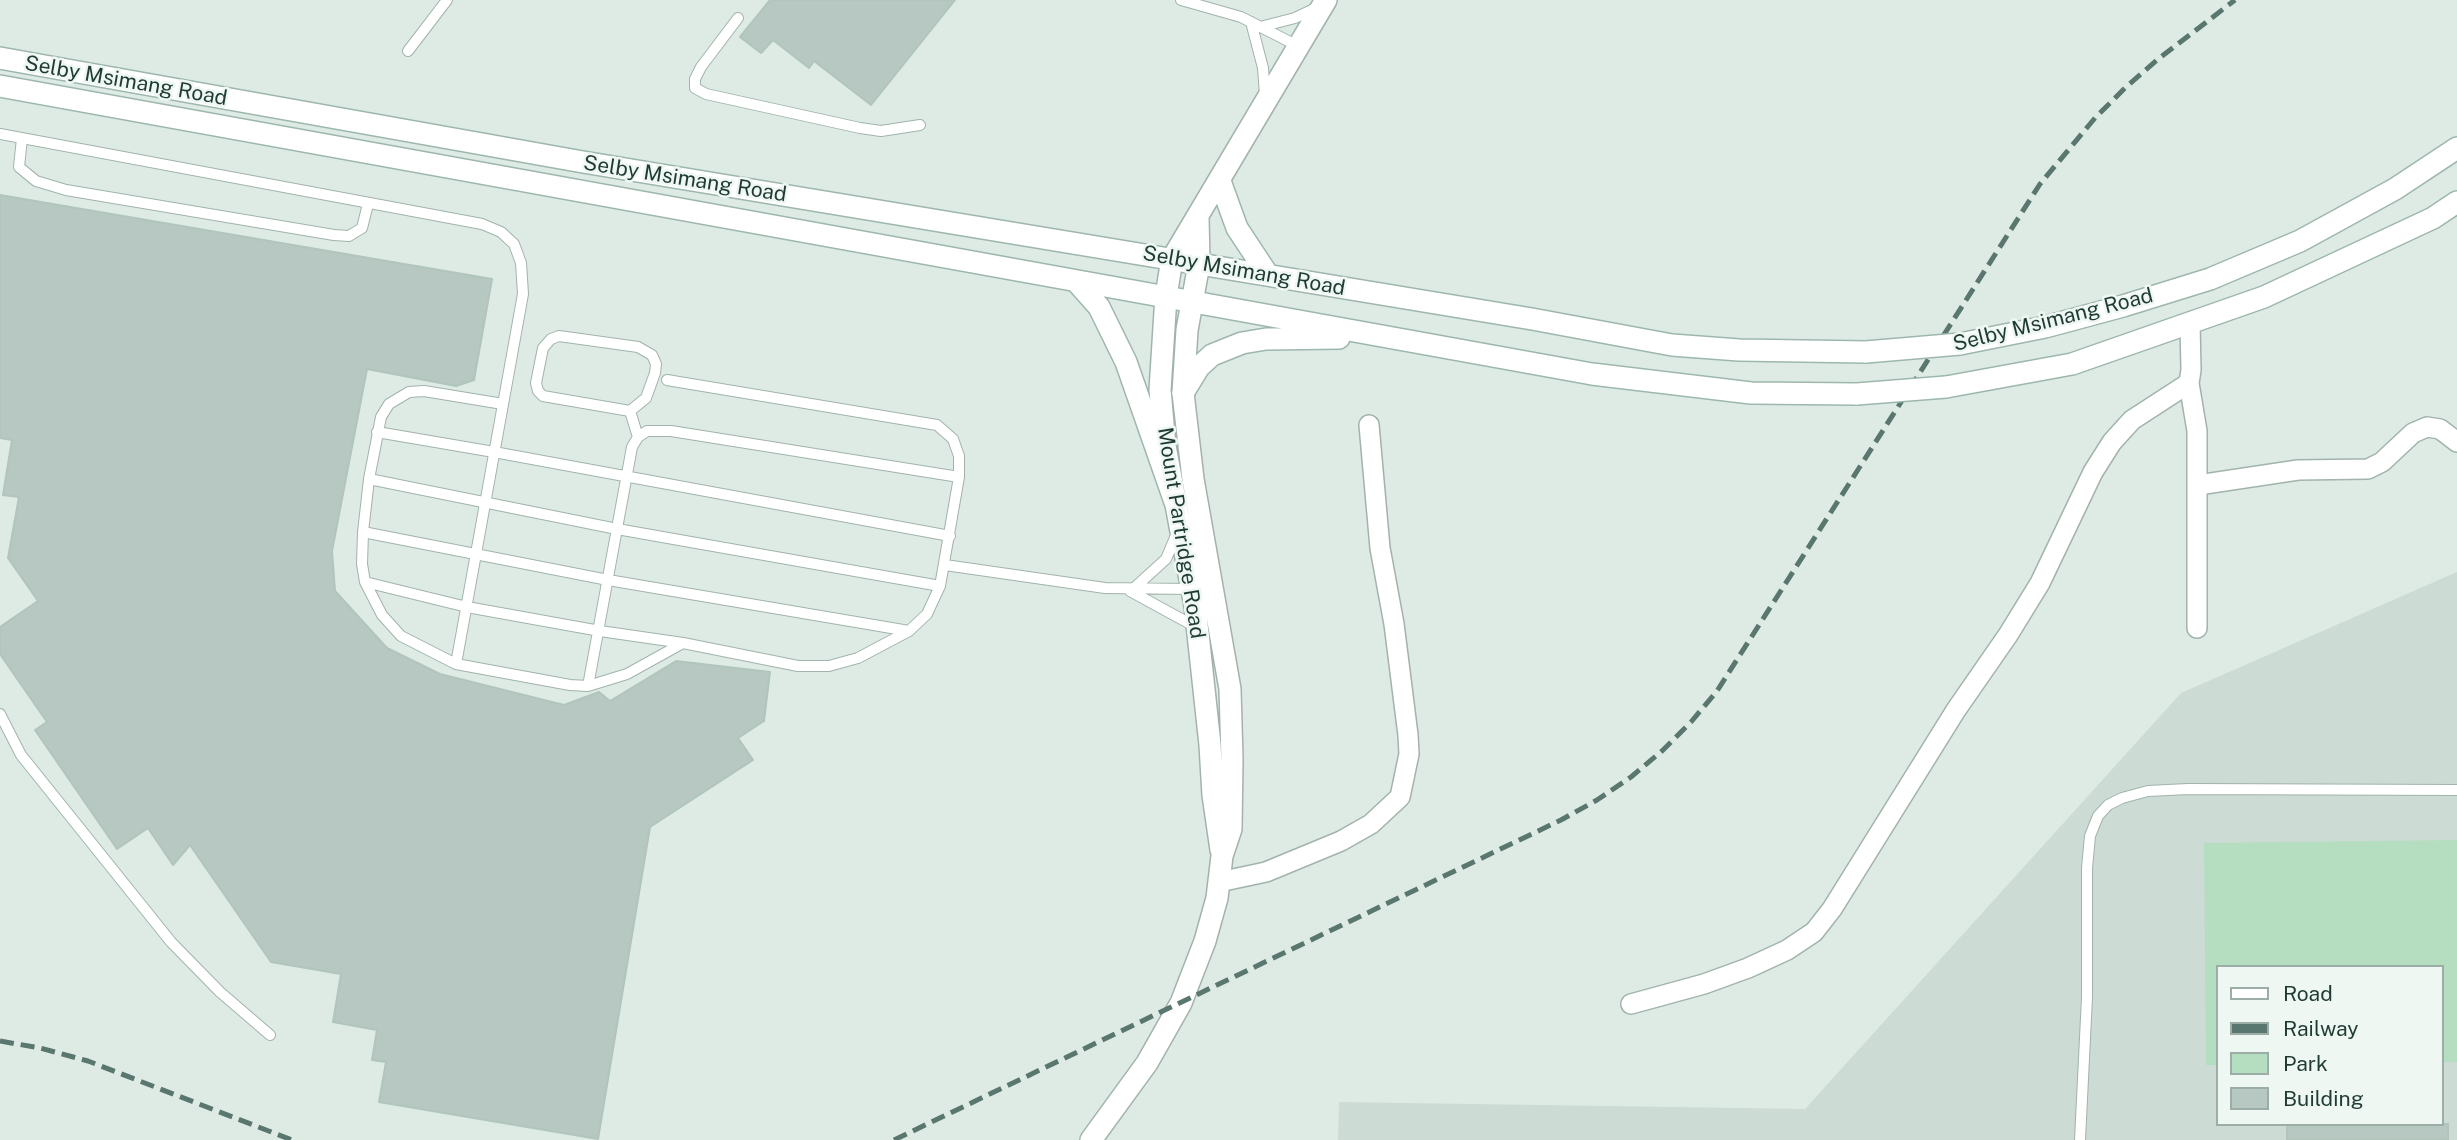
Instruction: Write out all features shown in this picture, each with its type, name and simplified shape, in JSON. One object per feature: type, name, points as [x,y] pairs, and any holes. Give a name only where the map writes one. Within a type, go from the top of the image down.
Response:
[{"type":"main road","name":"Mount Partridge Road","points":[[1091,1140],[1147,1063],[1181,1003],[1205,942],[1231,829],[1230,689],[1202,587],[1179,525],[1165,446],[1160,390],[1166,296],[1172,259],[1325,2]]},
{"type":"main road","name":"Selby Msimang Road","points":[[0,58],[583,162],[1672,345],[1739,350],[1866,352],[1960,344],[2045,327],[2123,306],[2210,279],[2300,242],[2395,189],[2457,148]]},
{"type":"main road","name":"Selby Msimang Road","points":[[0,86],[1592,374],[1691,387],[1797,395],[1857,394],[1946,387],[2072,364],[2264,297],[2433,218],[2457,202]]},
{"type":"main road","points":[[1220,181],[1237,228],[1268,275]]},
{"type":"main road","name":"Mount Partridge Road","points":[[1198,217],[1199,264],[1186,340],[1183,393],[1202,587],[1197,627],[1213,796],[1223,856]]},
{"type":"main road","points":[[1076,281],[1098,307],[1115,336],[1175,502]]},
{"type":"main road","points":[[1183,393],[1199,367],[1212,355],[1241,343],[1266,339],[1383,338]]},
{"type":"street","points":[[2190,323],[2189,383],[2197,431],[2197,628]]},
{"type":"street","points":[[1631,1004],[1704,984],[1748,968],[1787,950],[1814,932],[1832,909],[1956,710],[2040,583],[2093,471],[2112,442],[2132,420],[2189,383]]},
{"type":"street","points":[[1219,882],[1266,872],[1340,841],[1371,824],[1400,796],[1409,754],[1408,735],[1394,624],[1380,548],[1369,425]]},
{"type":"street","points":[[2198,485],[2298,470],[2368,470],[2382,462],[2413,433],[2427,427],[2440,429],[2457,442]]},
{"type":"lane","points":[[408,51],[447,0]]},
{"type":"lane","points":[[1181,0],[1218,9],[1256,24],[1299,46]]},
{"type":"lane","points":[[1256,24],[1295,18],[1325,2]]},
{"type":"lane","points":[[738,18],[701,66],[695,79],[695,88],[706,94],[860,128],[881,131],[920,125]]},
{"type":"lane","points":[[1256,24],[1266,102]]},
{"type":"lane","points":[[0,134],[482,224],[501,232],[514,244],[521,263],[523,293],[456,664]]},
{"type":"lane","points":[[22,138],[19,167],[36,181],[66,190],[349,236],[362,228],[368,204]]},
{"type":"lane","points":[[559,336],[638,347],[652,355],[656,364],[655,373],[646,398],[630,411],[543,396],[536,383],[543,348],[551,339],[559,336]]},
{"type":"lane","points":[[365,582],[467,607],[683,643],[798,666],[829,666],[858,658],[909,631],[927,614],[940,586],[945,565],[959,477],[959,456],[953,439],[937,425],[667,380]]},
{"type":"lane","points":[[503,404],[424,391],[409,392],[389,404],[381,417],[369,479],[362,564],[365,582],[382,615],[401,636],[456,664],[549,683],[588,686],[627,674],[683,643]]},
{"type":"lane","points":[[630,411],[638,437]]},
{"type":"lane","points":[[588,686],[632,447],[638,437],[647,431],[671,431],[959,477]]},
{"type":"lane","points":[[377,432],[950,536]]},
{"type":"lane","points":[[369,479],[617,529],[940,586]]},
{"type":"lane","points":[[1130,589],[1166,559],[1179,525]]},
{"type":"lane","points":[[363,532],[608,580],[909,631]]},
{"type":"lane","points":[[945,565],[1060,583],[1130,589],[1202,587]]},
{"type":"lane","points":[[1130,589],[1197,627]]},
{"type":"lane","points":[[0,714],[21,755],[171,942],[220,992],[270,1035]]},
{"type":"lane","points":[[2080,1140],[2087,997],[2088,858],[2090,836],[2098,816],[2108,805],[2122,797],[2148,791],[2457,790]]},
{"type":"shaded area","points":[[2457,572],[2457,1140],[1338,1140],[1339,1102],[1805,1109],[2181,693]]},
{"type":"green space","points":[[2457,840],[2457,1062],[2443,1062],[2443,965],[2216,965],[2216,1065],[2206,1065],[2204,843]]},
{"type":"building","points":[[770,0],[955,0],[871,105],[814,61],[809,68],[773,40],[761,53],[740,37]]},
{"type":"building","points":[[0,195],[492,279],[474,380],[456,386],[367,369],[332,551],[335,591],[387,648],[440,674],[564,705],[599,692],[610,701],[676,661],[770,672],[764,721],[738,738],[753,760],[650,827],[598,1139],[379,1102],[386,1062],[372,1060],[377,1030],[333,1022],[341,974],[271,962],[190,845],[173,865],[148,828],[117,849],[35,730],[47,722],[0,654],[0,627],[38,601],[8,558],[19,497],[3,495],[12,440],[0,438]]},
{"type":"building","points":[[2448,1124],[2448,1140],[2287,1140],[2287,1126]]},
{"type":"railway","points":[[894,1140],[1561,820],[1631,777],[1662,751],[1717,691],[2040,184],[2095,118],[2125,88],[2235,0]]},
{"type":"railway","points":[[0,1041],[88,1061],[292,1140]]}]
